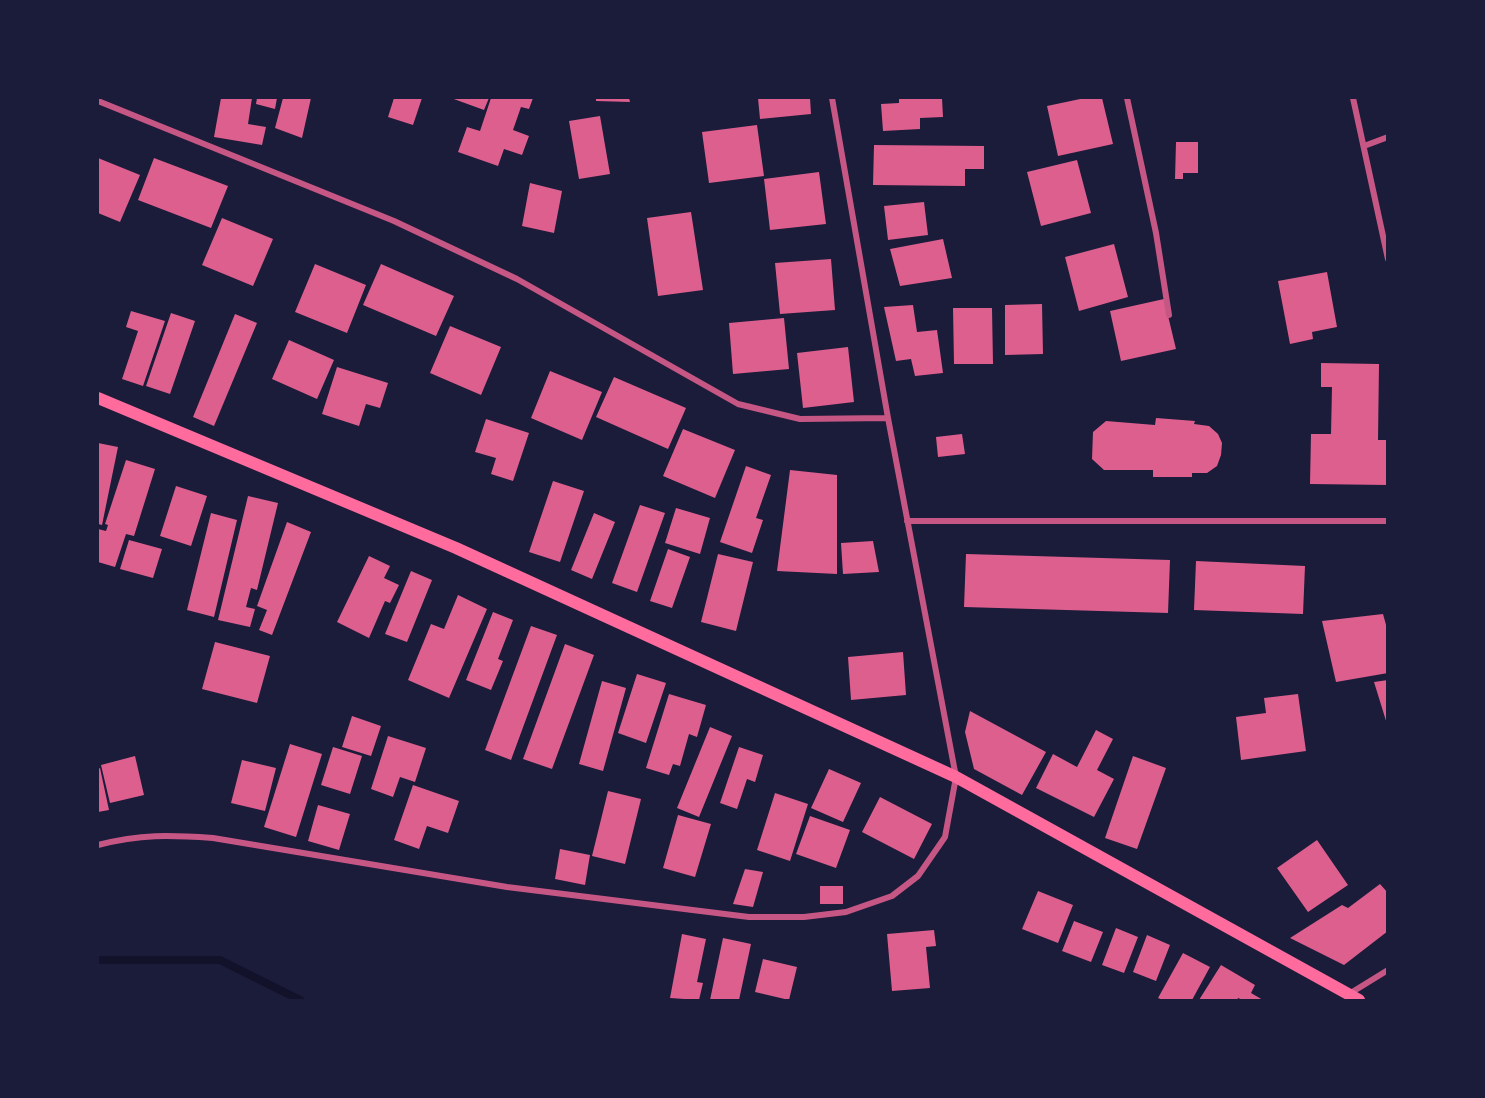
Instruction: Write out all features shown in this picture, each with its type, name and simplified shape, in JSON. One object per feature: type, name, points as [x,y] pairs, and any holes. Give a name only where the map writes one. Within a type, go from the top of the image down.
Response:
[{"type":"main road","points":[[98,399],[456,548],[956,777],[1353,998]]},
{"type":"street","points":[[98,845],[129,837],[167,835],[213,838],[507,887],[749,917],[804,917],[846,912],[892,896],[918,876],[945,837],[956,777],[888,418],[832,98]]},
{"type":"street","points":[[1135,98],[1127,98],[1156,233],[1169,315]]},
{"type":"street","points":[[1353,98],[1388,259]]},
{"type":"street","points":[[98,101],[394,221],[517,279],[738,404],[800,419],[888,418]]},
{"type":"street","points":[[1364,146],[1388,137]]},
{"type":"street","points":[[907,521],[1388,521]]},
{"type":"street","points":[[1353,998],[1388,970]]},
{"type":"building","points":[[221,98],[252,98],[248,124],[266,127],[262,145],[214,137]]},
{"type":"building","points":[[257,98],[277,98],[275,109],[256,104]]},
{"type":"building","points":[[283,98],[311,98],[302,138],[275,128]]},
{"type":"building","points":[[394,98],[422,98],[413,125],[388,117]]},
{"type":"building","points":[[451,98],[489,98],[484,110]]},
{"type":"building","points":[[491,98],[533,98],[529,109],[521,107],[513,130],[529,136],[522,155],[504,149],[498,166],[458,152],[467,127],[480,131]]},
{"type":"building","points":[[596,98],[629,98],[630,102],[596,101]]},
{"type":"building","points":[[758,98],[810,98],[811,114],[760,119]]},
{"type":"building","points":[[899,98],[942,98],[943,117],[920,118],[920,129],[883,131],[881,104],[899,103]]},
{"type":"building","points":[[1085,98],[1102,98],[1113,144],[1058,156],[1047,106]]},
{"type":"building","points":[[600,116],[610,174],[579,179],[569,121]]},
{"type":"building","points":[[757,125],[764,176],[709,183],[702,132]]},
{"type":"building","points":[[1176,142],[1198,142],[1198,173],[1183,173],[1183,179],[1175,179]]},
{"type":"building","points":[[874,145],[984,146],[984,169],[965,169],[965,186],[873,185]]},
{"type":"building","points":[[98,158],[140,175],[120,222],[98,213]]},
{"type":"building","points":[[154,158],[228,186],[211,228],[138,200]]},
{"type":"building","points":[[1077,160],[1091,213],[1041,226],[1027,172]]},
{"type":"building","points":[[819,172],[826,224],[770,230],[764,179]]},
{"type":"building","points":[[530,183],[562,191],[554,233],[522,226]]},
{"type":"building","points":[[924,202],[928,235],[888,240],[884,206]]},
{"type":"building","points":[[691,212],[703,290],[658,296],[647,218]]},
{"type":"building","points":[[222,218],[273,239],[253,286],[202,265]]},
{"type":"building","points":[[943,239],[952,278],[900,286],[890,249]]},
{"type":"building","points":[[1114,244],[1128,297],[1079,311],[1065,257]]},
{"type":"building","points":[[831,259],[835,310],[780,314],[775,263]]},
{"type":"building","points":[[315,264],[366,285],[347,333],[295,312]]},
{"type":"building","points":[[381,264],[454,296],[436,336],[363,305]]},
{"type":"building","points":[[1327,272],[1337,327],[1312,332],[1313,339],[1290,344],[1278,281]]},
{"type":"building","points":[[1164,299],[1176,349],[1121,361],[1110,311]]},
{"type":"building","points":[[1042,304],[1043,354],[1005,355],[1005,305]]},
{"type":"building","points":[[913,305],[917,332],[937,330],[943,373],[915,376],[911,359],[896,361],[884,307]]},
{"type":"building","points":[[953,308],[992,308],[993,364],[954,364]]},
{"type":"building","points":[[131,311],[165,321],[143,386],[122,379],[138,331],[126,327]]},
{"type":"building","points":[[171,313],[195,321],[170,394],[146,386]]},
{"type":"building","points":[[235,314],[257,323],[214,426],[193,417]]},
{"type":"building","points":[[784,318],[789,369],[733,374],[729,323]]},
{"type":"building","points":[[450,326],[501,347],[481,395],[430,373]]},
{"type":"building","points":[[289,340],[334,360],[317,399],[272,379]]},
{"type":"building","points":[[848,347],[854,402],[803,408],[797,353]]},
{"type":"building","points":[[1321,363],[1379,364],[1378,440],[1388,440],[1388,485],[1310,484],[1311,434],[1331,434],[1332,387],[1321,387]]},
{"type":"building","points":[[337,367],[388,383],[380,408],[366,404],[359,426],[322,414]]},
{"type":"building","points":[[550,371],[602,392],[582,440],[531,418]]},
{"type":"building","points":[[614,377],[686,408],[668,449],[596,417]]},
{"type":"building","points":[[1156,418],[1195,421],[1194,424],[1209,426],[1218,434],[1222,443],[1217,466],[1207,473],[1192,473],[1192,477],[1153,477],[1153,470],[1104,470],[1092,459],[1093,432],[1106,421],[1155,425]]},
{"type":"building","points":[[486,419],[529,433],[513,481],[491,474],[496,458],[475,452]]},
{"type":"building","points":[[683,429],[735,450],[715,498],[663,476]]},
{"type":"building","points":[[962,434],[965,454],[938,457],[936,437]]},
{"type":"building","points":[[98,443],[118,447],[102,525],[98,524]]},
{"type":"building","points":[[126,460],[155,469],[134,536],[126,534],[115,567],[98,562],[98,529],[106,531],[108,525],[105,524]]},
{"type":"building","points":[[746,466],[771,475],[756,518],[763,520],[752,553],[720,542]]},
{"type":"building","points":[[790,470],[837,475],[837,574],[777,571]]},
{"type":"building","points":[[553,481],[584,491],[560,562],[529,552]]},
{"type":"building","points":[[176,486],[207,496],[191,546],[160,536]]},
{"type":"building","points":[[248,496],[278,503],[257,590],[251,588],[246,607],[255,609],[250,627],[218,620]]},
{"type":"building","points":[[640,505],[665,513],[637,592],[612,583]]},
{"type":"building","points":[[676,508],[710,518],[700,554],[665,543]]},
{"type":"building","points":[[211,513],[237,520],[214,617],[187,610]]},
{"type":"building","points":[[594,513],[615,522],[592,579],[571,570]]},
{"type":"building","points":[[287,522],[311,532],[272,635],[259,630],[267,610],[257,606]]},
{"type":"building","points":[[129,540],[162,549],[153,578],[120,569]]},
{"type":"building","points":[[873,541],[879,572],[843,574],[841,543]]},
{"type":"building","points":[[668,549],[690,557],[672,608],[650,601]]},
{"type":"building","points":[[718,554],[753,562],[736,631],[701,622]]},
{"type":"building","points":[[966,554],[1170,560],[1168,613],[964,607]]},
{"type":"building","points":[[369,556],[390,566],[384,578],[399,585],[390,603],[385,601],[369,638],[337,622]]},
{"type":"building","points":[[1196,561],[1305,566],[1303,614],[1194,610]]},
{"type":"building","points":[[411,571],[432,580],[407,642],[385,634]]},
{"type":"building","points":[[458,595],[487,609],[449,698],[408,680],[431,624],[444,629]]},
{"type":"building","points":[[493,612],[513,620],[498,659],[503,661],[491,690],[466,680]]},
{"type":"building","points":[[1383,614],[1388,632],[1388,673],[1336,682],[1322,621]]},
{"type":"building","points":[[531,626],[557,635],[511,760],[485,750]]},
{"type":"building","points":[[215,642],[270,656],[257,703],[202,689]]},
{"type":"building","points":[[565,644],[594,655],[552,769],[523,759]]},
{"type":"building","points":[[903,652],[906,695],[851,700],[848,657]]},
{"type":"building","points":[[637,674],[666,683],[646,743],[618,733]]},
{"type":"building","points":[[1388,680],[1388,724],[1387,724],[1374,682]]},
{"type":"building","points":[[602,681],[626,688],[603,771],[579,764]]},
{"type":"building","points":[[669,694],[706,705],[697,737],[689,734],[680,766],[673,764],[669,775],[646,768]]},
{"type":"building","points":[[1298,694],[1306,751],[1241,760],[1236,717],[1266,713],[1264,698]]},
{"type":"building","points":[[970,711],[1046,752],[1022,795],[974,769],[965,732]]},
{"type":"building","points":[[352,716],[381,726],[371,756],[342,747]]},
{"type":"building","points":[[710,727],[732,736],[699,817],[677,808]]},
{"type":"building","points":[[1096,730],[1113,739],[1097,770],[1114,779],[1094,817],[1036,788],[1053,754],[1077,767]]},
{"type":"building","points":[[388,736],[426,748],[415,782],[400,777],[393,797],[371,789]]},
{"type":"building","points":[[290,744],[322,754],[296,837],[264,827]]},
{"type":"building","points":[[333,747],[362,756],[350,794],[321,785]]},
{"type":"building","points":[[739,747],[763,755],[755,782],[747,779],[737,809],[720,803]]},
{"type":"building","points":[[135,756],[144,795],[110,803],[101,765]]},
{"type":"building","points":[[1133,756],[1166,768],[1137,849],[1105,838]]},
{"type":"building","points":[[242,760],[276,768],[265,811],[231,803]]},
{"type":"building","points":[[100,768],[109,810],[98,812],[98,769]]},
{"type":"building","points":[[829,769],[861,783],[843,822],[811,808]]},
{"type":"building","points":[[413,785],[459,801],[448,833],[427,826],[419,849],[394,840]]},
{"type":"building","points":[[608,791],[641,799],[625,864],[592,856]]},
{"type":"building","points":[[775,793],[808,804],[790,861],[757,850]]},
{"type":"building","points":[[880,797],[932,824],[914,859],[862,832]]},
{"type":"building","points":[[318,805],[350,814],[339,850],[308,841]]},
{"type":"building","points":[[678,815],[711,824],[695,877],[663,868]]},
{"type":"building","points":[[810,816],[850,830],[836,868],[796,854]]},
{"type":"building","points":[[1317,840],[1348,885],[1308,912],[1277,868]]},
{"type":"building","points":[[560,849],[590,855],[585,885],[555,879]]},
{"type":"building","points":[[745,869],[763,872],[753,907],[733,904]]},
{"type":"building","points":[[1380,884],[1388,893],[1388,931],[1344,965],[1290,938],[1342,905],[1348,908]]},
{"type":"building","points":[[820,886],[843,886],[843,904],[820,904]]},
{"type":"building","points":[[1038,891],[1073,905],[1058,943],[1022,929]]},
{"type":"building","points":[[1074,921],[1103,932],[1091,962],[1062,951]]},
{"type":"building","points":[[1116,928],[1138,937],[1124,973],[1102,965]]},
{"type":"building","points":[[934,930],[936,946],[926,947],[930,988],[892,991],[887,934]]},
{"type":"building","points":[[682,934],[706,939],[697,982],[703,983],[699,1000],[670,998]]},
{"type":"building","points":[[1147,935],[1170,945],[1156,981],[1133,972]]},
{"type":"building","points":[[723,938],[751,944],[739,1000],[710,1000]]},
{"type":"building","points":[[1183,953],[1210,967],[1192,1000],[1158,998]]},
{"type":"building","points":[[763,959],[797,967],[789,1000],[755,992]]},
{"type":"building","points":[[1221,965],[1255,985],[1251,993],[1263,1000],[1238,998],[1237,1000],[1199,1000]]},
{"type":"waterway","points":[[98,960],[220,960],[300,1000]]}]
